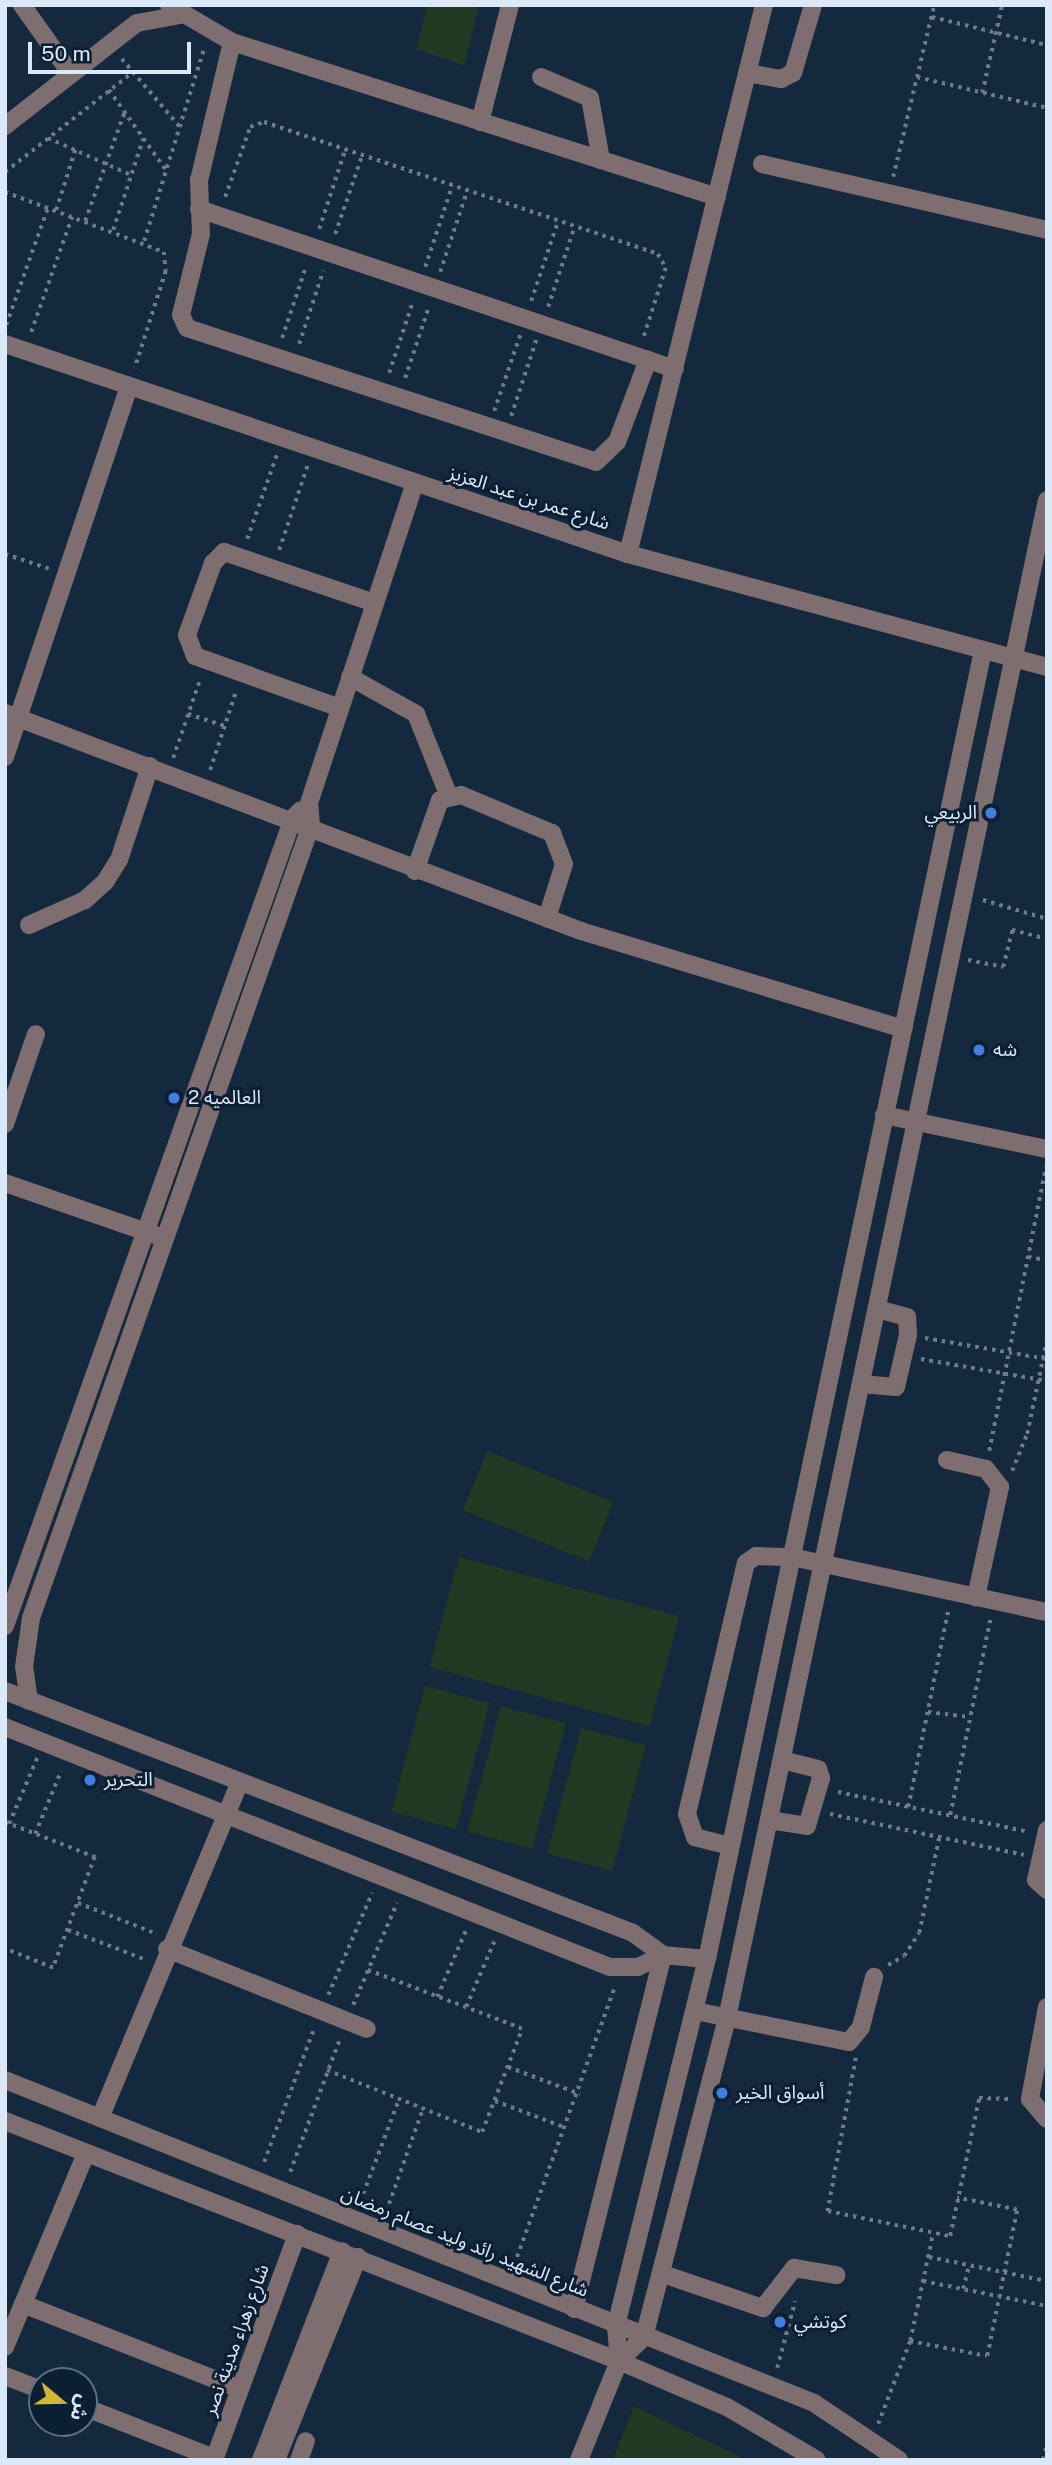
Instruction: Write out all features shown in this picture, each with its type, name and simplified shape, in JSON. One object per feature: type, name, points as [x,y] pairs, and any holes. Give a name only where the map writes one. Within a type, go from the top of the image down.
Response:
[{"type":"street","points":[[22,5],[71,74]]},
{"type":"street","points":[[480,122],[510,5]]},
{"type":"street","points":[[628,554],[764,5]]},
{"type":"street","points":[[747,73],[781,79],[793,73],[813,5]]},
{"type":"street","points":[[5,126],[108,43],[138,23],[175,10],[209,33],[232,42],[717,197]]},
{"type":"street","points":[[232,42],[199,180],[201,233],[181,315],[198,335],[596,462],[617,442],[643,358]]},
{"type":"street","points":[[541,77],[590,98],[601,160]]},
{"type":"street","points":[[762,164],[888,197],[1047,230]]},
{"type":"street","points":[[199,209],[675,369]]},
{"type":"street","name":"شارع عمر بن عبد العزيز","points":[[5,344],[628,554],[1047,667]]},
{"type":"street","points":[[5,757],[12,715],[67,575],[129,387]]},
{"type":"street","points":[[29,1701],[24,1668],[31,1618],[311,825],[309,803],[415,483]]},
{"type":"street","points":[[579,2460],[619,2361],[644,2337],[663,2274],[727,2018],[1047,500]]},
{"type":"street","points":[[341,708],[206,660],[188,651],[187,635],[217,556],[242,555],[375,603]]},
{"type":"street","points":[[619,2361],[616,2326],[707,1959],[982,650]]},
{"type":"street","points":[[350,677],[416,714],[449,794],[552,833],[564,864],[547,918]]},
{"type":"street","points":[[12,715],[311,825],[415,871],[547,918],[902,1029]]},
{"type":"street","points":[[29,925],[85,900],[104,882],[119,860],[150,766]]},
{"type":"street","points":[[415,871],[438,805],[449,794]]},
{"type":"street","points":[[5,1626],[292,818],[309,803]]},
{"type":"street","points":[[5,1124],[36,1034]]},
{"type":"street","points":[[884,1115],[1047,1149]]},
{"type":"street","points":[[5,1183],[164,1238]]},
{"type":"street","points":[[861,1384],[892,1390],[908,1335],[907,1317],[877,1309]]},
{"type":"street","points":[[947,1460],[986,1468],[1000,1487],[985,1599]]},
{"type":"street","points":[[730,1846],[695,1837],[687,1814],[746,1563],[755,1556],[792,1557],[1047,1612]]},
{"type":"street","points":[[5,1691],[238,1786],[633,1933],[663,1955]]},
{"type":"street","points":[[5,1727],[472,1916],[620,1970],[663,1955],[707,1959]]},
{"type":"street","points":[[769,1820],[807,1826],[814,1811],[818,1769],[782,1760]]},
{"type":"street","points":[[100,2118],[166,1951],[238,1786]]},
{"type":"street","points":[[1046,1833],[1036,1884],[1047,1890]]},
{"type":"street","points":[[166,1951],[367,2029]]},
{"type":"street","points":[[574,2309],[663,1955]]},
{"type":"street","points":[[695,2011],[849,2042],[861,2027],[874,1978]]},
{"type":"street","points":[[1047,2007],[1030,2099],[1047,2119]]},
{"type":"street","name":"شارع الشهيد رائد وليد عصام رمضان","points":[[5,2080],[380,2229],[508,2283],[772,2386],[873,2439],[899,2460]]},
{"type":"street","points":[[5,2121],[619,2361],[727,2407],[817,2460]]},
{"type":"street","points":[[5,2347],[86,2153]]},
{"type":"street","name":"شارع زهراء مدينة نصر","points":[[214,2459],[298,2234]]},
{"type":"street","points":[[261,2460],[350,2254]]},
{"type":"street","points":[[276,2460],[350,2254]]},
{"type":"street","points":[[663,2274],[764,2308],[789,2271],[804,2267],[836,2275]]},
{"type":"street","points":[[23,2304],[240,2389]]},
{"type":"street","points":[[5,2376],[28,2385]]},
{"type":"street","points":[[98,2413],[214,2459]]},
{"type":"street","points":[[299,2460],[306,2441]]},
{"type":"path","points":[[888,197],[934,5]]},
{"type":"path","points":[[982,93],[1002,5]]},
{"type":"path","points":[[932,17],[1047,45]]},
{"type":"path","points":[[144,242],[209,33]]},
{"type":"path","points":[[108,43],[180,127]]},
{"type":"path","points":[[5,172],[132,72]]},
{"type":"path","points":[[917,77],[1047,108]]},
{"type":"path","points":[[108,90],[166,170]]},
{"type":"path","points":[[85,221],[124,113]]},
{"type":"path","points":[[218,216],[250,127],[264,122],[646,250],[666,268],[643,358]]},
{"type":"path","points":[[48,138],[131,175]]},
{"type":"path","points":[[113,230],[143,139]]},
{"type":"path","points":[[56,210],[75,150]]},
{"type":"path","points":[[5,192],[144,242],[168,261],[129,387]]},
{"type":"path","points":[[5,327],[48,208]]},
{"type":"path","points":[[24,350],[72,216]]},
{"type":"path","points":[[242,555],[282,438]]},
{"type":"path","points":[[273,566],[313,449]]},
{"type":"path","points":[[5,554],[67,575]]},
{"type":"path","points":[[168,772],[206,660]]},
{"type":"path","points":[[204,786],[243,673]]},
{"type":"path","points":[[188,714],[225,726]]},
{"type":"path","points":[[964,895],[1047,919]]},
{"type":"path","points":[[951,957],[1003,967],[1012,930],[1047,939]]},
{"type":"path","points":[[986,1468],[1047,1161]]},
{"type":"path","points":[[1028,1257],[1047,1260]]},
{"type":"path","points":[[908,1335],[1045,1359]]},
{"type":"path","points":[[1000,1487],[1022,1454],[1045,1359],[1047,1338]]},
{"type":"path","points":[[903,1356],[1047,1381]]},
{"type":"path","points":[[908,1807],[952,1592]]},
{"type":"path","points":[[949,1816],[970,1717],[985,1599]]},
{"type":"path","points":[[928,1712],[970,1717]]},
{"type":"path","points":[[5,1949],[53,1968],[95,1857],[7,1823],[43,1742]]},
{"type":"path","points":[[35,1834],[69,1752]]},
{"type":"path","points":[[818,1788],[949,1816],[1046,1833]]},
{"type":"path","points":[[814,1811],[1041,1858]]},
{"type":"path","points":[[874,1978],[914,1946],[939,1837]]},
{"type":"path","points":[[78,1903],[166,1951]]},
{"type":"path","points":[[437,1997],[472,1916]]},
{"type":"path","points":[[466,2007],[500,1927]]},
{"type":"path","points":[[68,1930],[166,1951]]},
{"type":"path","points":[[327,2070],[482,2132],[495,2101],[522,2029],[367,1970]]},
{"type":"path","points":[[508,2283],[580,2094],[620,1970]]},
{"type":"path","points":[[849,2042],[856,2058],[828,2211],[950,2236],[978,2098],[1030,2099]]},
{"type":"path","points":[[508,2067],[580,2094]]},
{"type":"path","points":[[354,2219],[399,2099]]},
{"type":"path","points":[[495,2101],[566,2128]]},
{"type":"path","points":[[380,2229],[423,2108]]},
{"type":"path","points":[[910,2341],[986,2356],[1017,2210],[957,2198]]},
{"type":"path","points":[[873,2439],[910,2341],[933,2233]]},
{"type":"path","points":[[928,2257],[1047,2281]]},
{"type":"path","points":[[963,2289],[969,2265]]},
{"type":"path","points":[[772,2386],[804,2267]]},
{"type":"path","points":[[923,2281],[1047,2306]]},
{"type":"path","points":[[1043,2460],[1047,2442]]},
{"type":"green space","points":[[427,5],[479,5],[464,65],[416,49]]},
{"type":"green space","points":[[487,1451],[613,1502],[589,1561],[463,1510]]},
{"type":"green space","points":[[459,1557],[679,1616],[650,1726],[429,1667]]},
{"type":"green space","points":[[425,1686],[490,1703],[456,1829],[391,1812]]},
{"type":"green space","points":[[501,1706],[566,1723],[532,1849],[467,1832]]},
{"type":"green space","points":[[581,1728],[646,1745],[612,1871],[547,1854]]},
{"type":"green space","points":[[634,2406],[746,2460],[613,2460]]},
{"type":"place","name":"الربيعي","points":[[991,813]]},
{"type":"place","name":"شه","points":[[979,1050]]},
{"type":"place","name":"العالميه 2","points":[[174,1098]]},
{"type":"place","name":"التحرير","points":[[90,1780]]},
{"type":"place","name":"أسواق الخير","points":[[722,2093]]},
{"type":"place","name":"كوتشي","points":[[780,2322]]}]
